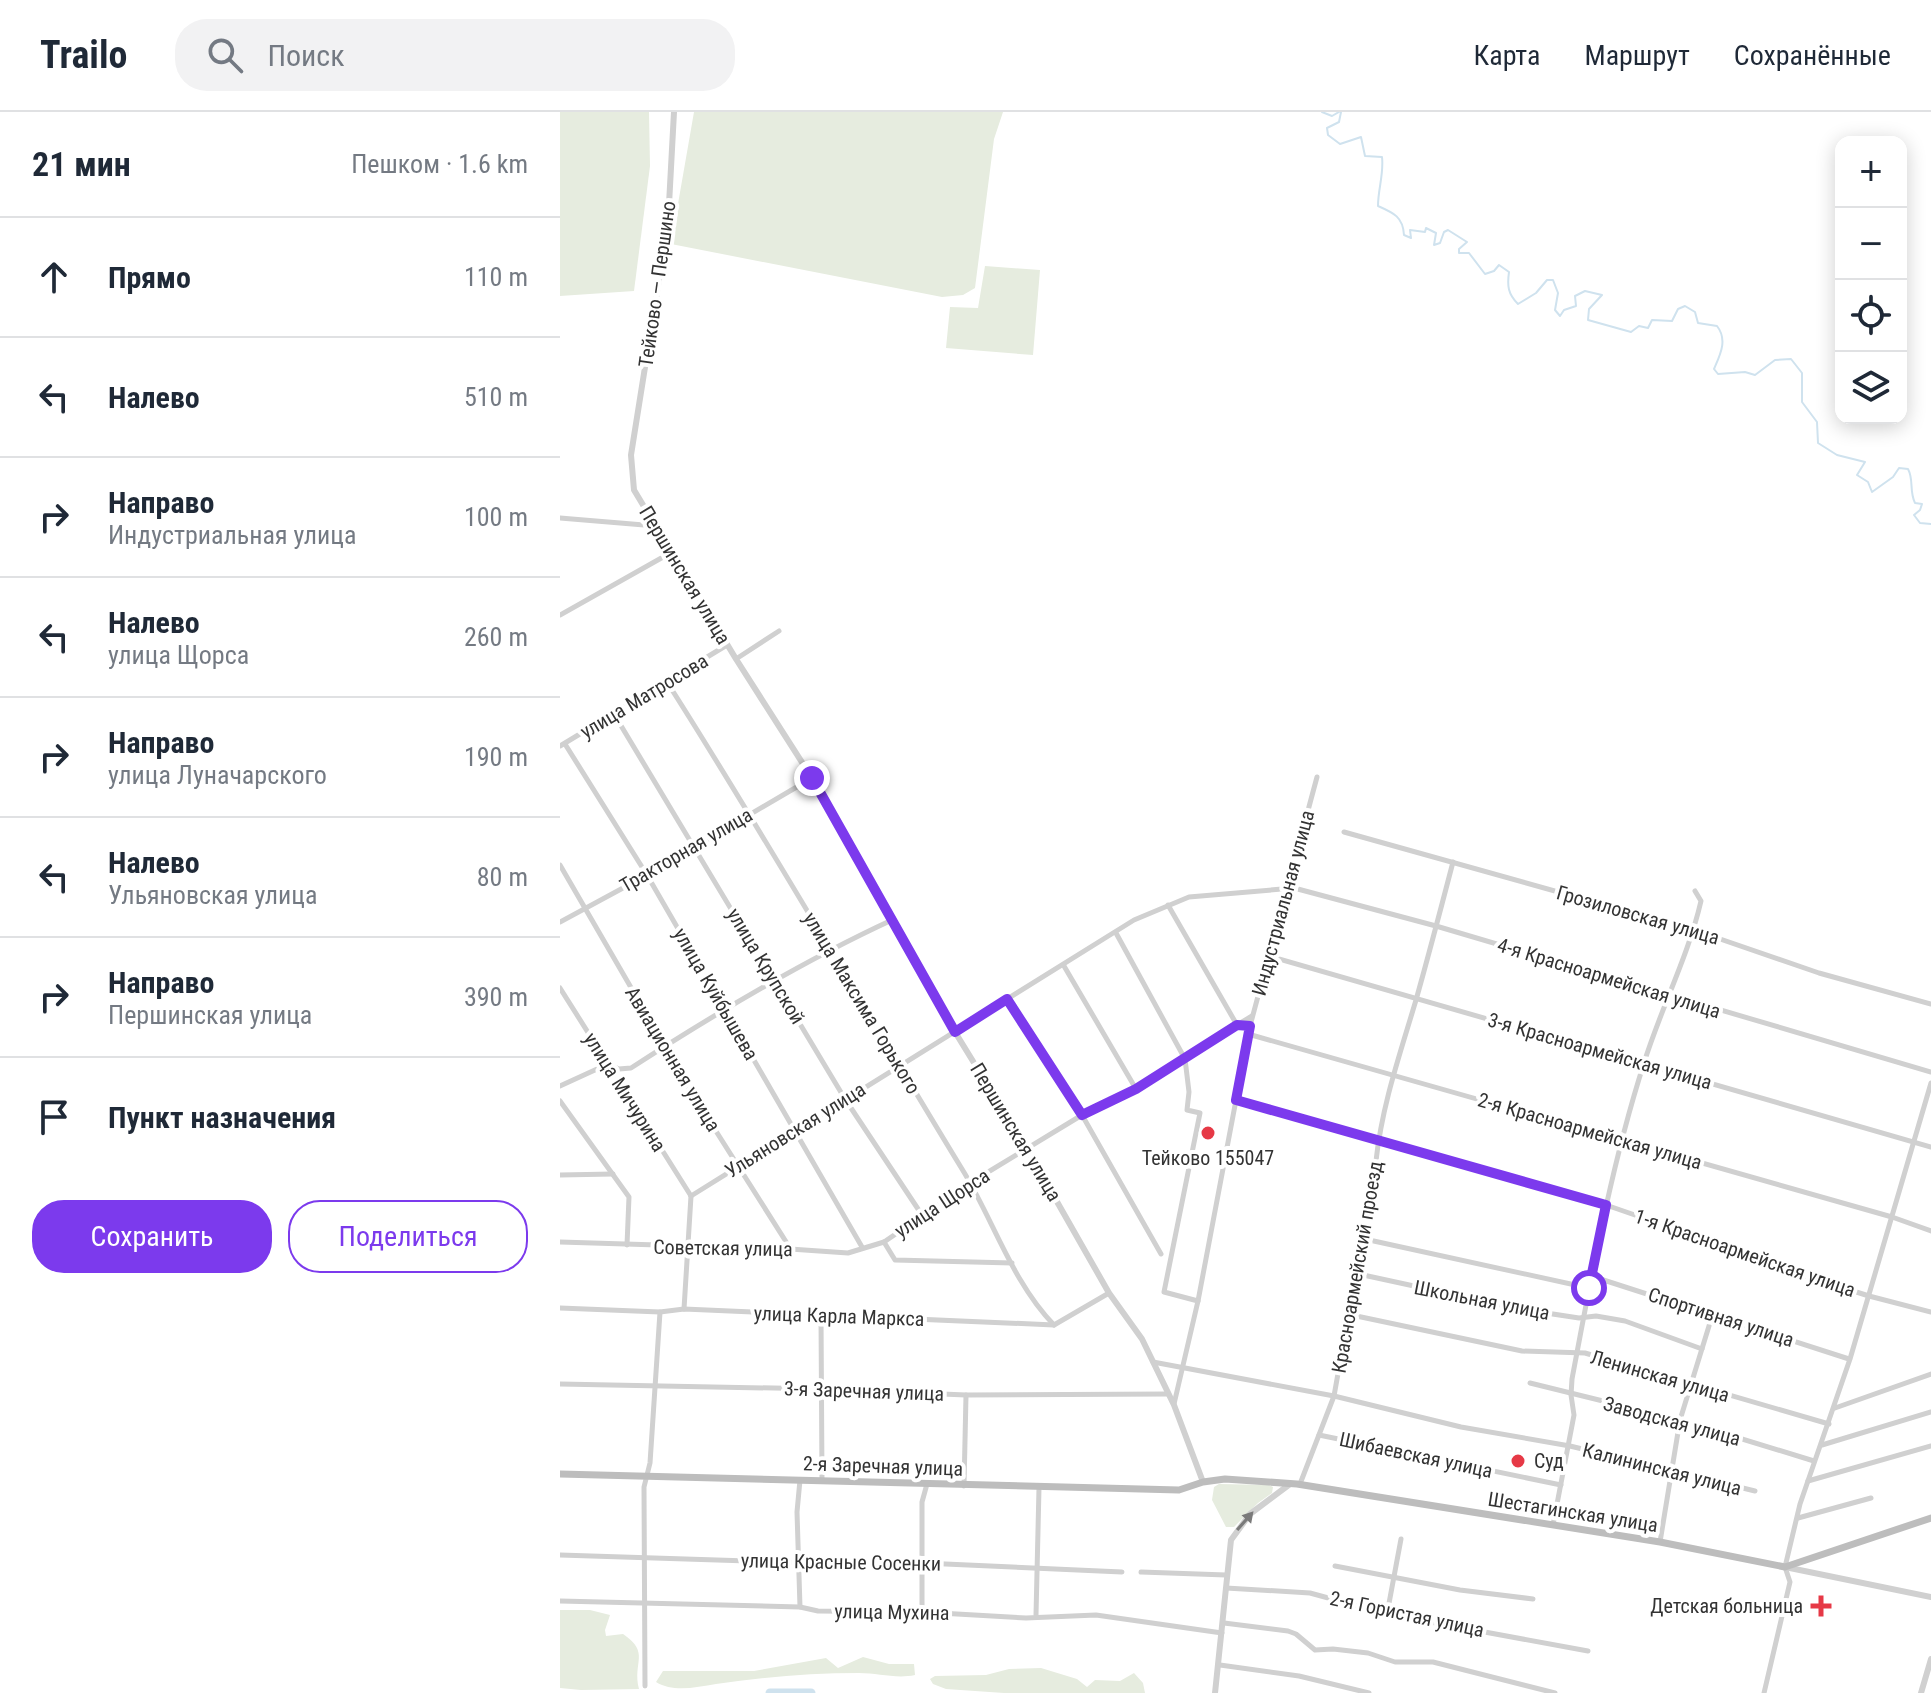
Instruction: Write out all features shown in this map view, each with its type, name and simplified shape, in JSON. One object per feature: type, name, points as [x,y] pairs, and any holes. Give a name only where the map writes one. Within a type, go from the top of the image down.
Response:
[{"type":"main road","name":"2-я Заречная улица","points":[[560,1474],[1179,1490],[1203,1482]]},
{"type":"main road","name":"Шестагинская улица","points":[[1203,1482],[1225,1479],[1296,1484],[1660,1542],[1785,1567],[1931,1518]]},
{"type":"street","name":"Тейково — Першино","points":[[631,455],[668,223],[674,112]]},
{"type":"street","name":"Першинская улица","points":[[631,455],[634,490],[812,778],[955,1032],[1027,1149],[1109,1293],[1142,1339],[1174,1405],[1203,1482]]},
{"type":"street","points":[[560,518],[657,526]]},
{"type":"street","points":[[560,615],[672,552]]},
{"type":"street","points":[[736,659],[779,631]]},
{"type":"street","name":"улица Матросова","points":[[562,745],[727,645]]},
{"type":"street","name":"улица Максима Горького","points":[[667,682],[750,813],[970,1183],[1012,1263],[1054,1325]]},
{"type":"street","name":"улица Крупской","points":[[614,714],[845,1099],[922,1215]]},
{"type":"street","name":"улица Куйбышева","points":[[562,745],[647,875],[862,1247]]},
{"type":"street","name":"Индустриальная улица","points":[[1174,1405],[1198,1301],[1248,1034],[1317,777]]},
{"type":"street","name":"Тракторная улица","points":[[560,922],[812,778]]},
{"type":"street","name":"Грозиловская улица","points":[[1344,832],[1694,930],[1819,973],[1931,1004]]},
{"type":"street","name":"Красноармейский проезд","points":[[1296,1484],[1334,1396],[1360,1238],[1392,1075],[1453,862]]},
{"type":"street","name":"Авиационная улица","points":[[560,865],[736,1165],[790,1249]]},
{"type":"street","name":"Ульяновская улица","points":[[691,1196],[736,1165],[1064,966],[1134,920],[1189,897],[1285,889]]},
{"type":"street","name":"4-я Красноармейская улица","points":[[1285,889],[1299,889],[1436,926],[1931,1072]]},
{"type":"street","points":[[1553,1525],[1570,1446],[1574,1415],[1571,1395],[1577,1353],[1621,1138],[1667,996],[1694,930],[1701,901],[1695,891]]},
{"type":"street","points":[[1168,905],[1237,1025],[1250,1026]]},
{"type":"street","points":[[560,1086],[608,1064],[619,1069],[631,1068],[774,980],[829,949],[893,919]]},
{"type":"street","points":[[1116,933],[1185,1059],[1189,1092],[1187,1110],[1200,1113],[1164,1292],[1198,1301]]},
{"type":"street","name":"3-я Красноармейская улица","points":[[1269,956],[1931,1147]]},
{"type":"street","points":[[1064,966],[1136,1089]]},
{"type":"street","name":"улица Мичурина","points":[[560,988],[691,1196]]},
{"type":"street","points":[[1007,999],[1082,1115],[1161,1254]]},
{"type":"street","name":"улица Щорса","points":[[884,1242],[970,1183],[1082,1115],[1136,1089],[1253,1016]]},
{"type":"street","name":"2-я Красноармейская улица","points":[[1248,1034],[1621,1138],[1931,1231]]},
{"type":"street","points":[[1764,1693],[1790,1582],[1785,1567],[1797,1518],[1850,1359],[1931,1083]]},
{"type":"street","name":"1-я Красноармейская улица","points":[[1236,1100],[1606,1205],[1736,1250],[1752,1259],[1931,1312]]},
{"type":"street","points":[[560,1101],[629,1197],[627,1245]]},
{"type":"street","points":[[560,1175],[613,1174]]},
{"type":"street","points":[[684,1309],[691,1196]]},
{"type":"street","points":[[1360,1238],[1589,1288]]},
{"type":"street","name":"Советская улица","points":[[560,1242],[848,1253],[884,1242]]},
{"type":"street","points":[[884,1242],[895,1260],[1012,1263]]},
{"type":"street","name":"Школьная улица","points":[[1354,1273],[1438,1293],[1625,1321],[1702,1349]]},
{"type":"street","name":"Спортивная улица","points":[[1591,1276],[1850,1359]]},
{"type":"street","points":[[1054,1325],[1109,1293]]},
{"type":"street","name":"улица Карла Маркса","points":[[560,1308],[660,1312],[684,1309],[1054,1325]]},
{"type":"street","points":[[645,1686],[644,1487],[648,1476],[660,1312]]},
{"type":"street","points":[[1660,1542],[1680,1420],[1713,1313]]},
{"type":"street","name":"Ленинская улица","points":[[1347,1314],[1522,1351],[1585,1353],[1829,1424]]},
{"type":"street","points":[[821,1316],[822,1480]]},
{"type":"street","points":[[1153,1362],[1334,1396]]},
{"type":"street","points":[[1834,1409],[1931,1374]]},
{"type":"street","name":"Заводская улица","points":[[1530,1383],[1680,1420],[1814,1461]]},
{"type":"street","name":"3-я Заречная улица","points":[[560,1384],[966,1395],[1168,1394]]},
{"type":"street","points":[[964,1486],[966,1395]]},
{"type":"street","name":"Калининская улица","points":[[1334,1396],[1461,1427],[1570,1446],[1755,1491]]},
{"type":"street","points":[[1821,1446],[1931,1412]]},
{"type":"street","name":"Шибаевская улица","points":[[1319,1435],[1561,1485]]},
{"type":"street","points":[[1807,1482],[1931,1446]]},
{"type":"street","points":[[800,1607],[797,1512],[801,1479]]},
{"type":"street","points":[[1273,1495],[1275,1482]]},
{"type":"street","points":[[922,1612],[922,1502],[927,1484]]},
{"type":"street","points":[[1215,1693],[1224,1623],[1227,1554],[1231,1540],[1250,1514],[1273,1495],[1296,1484]]},
{"type":"street","points":[[1036,1615],[1039,1488]]},
{"type":"street","points":[[1797,1518],[1871,1498]]},
{"type":"street","points":[[1387,1614],[1401,1539]]},
{"type":"street","name":"улица Красные Сосенки","points":[[560,1555],[909,1566],[923,1563],[1122,1572]]},
{"type":"street","points":[[1335,1566],[1460,1590],[1533,1599]]},
{"type":"street","points":[[1785,1567],[1931,1597]]},
{"type":"street","points":[[1141,1572],[1226,1575]]},
{"type":"street","name":"2-я Гористая улица","points":[[1225,1588],[1310,1593],[1387,1614],[1588,1651]]},
{"type":"street","name":"улица Мухина","points":[[560,1601],[800,1607],[818,1611],[922,1612],[1026,1618],[1036,1615],[1096,1615],[1223,1634]]},
{"type":"street","points":[[1224,1623],[1288,1631],[1315,1650],[1368,1653],[1395,1662],[1433,1662],[1555,1693]]},
{"type":"street","points":[[1921,1693],[1931,1659]]},
{"type":"street","points":[[1220,1665],[1299,1676],[1369,1693]]},
{"type":"shaded area","points":[[560,112],[649,112],[650,166],[634,291],[560,296]]},
{"type":"shaded area","points":[[694,112],[1003,112],[994,139],[975,288],[963,295],[942,297],[671,244]]},
{"type":"shaded area","points":[[985,266],[1040,270],[1033,355],[946,348],[950,307],[978,308]]},
{"type":"shaded area","points":[[1219,1484],[1273,1487],[1272,1493],[1234,1527],[1226,1527],[1212,1500],[1214,1487]]},
{"type":"shaded area","points":[[560,1610],[590,1610],[610,1615],[606,1636],[623,1634],[639,1653],[639,1689],[560,1688]]},
{"type":"shaded area","points":[[863,1657],[889,1664],[914,1664],[915,1675],[805,1675],[685,1688],[656,1682],[663,1671],[754,1671],[826,1658],[838,1668]]},
{"type":"shaded area","points":[[1041,1668],[1077,1679],[1087,1687],[1095,1680],[1120,1681],[1134,1673],[1143,1683],[1145,1693],[1004,1693],[946,1689],[933,1684],[930,1679],[935,1676],[986,1675],[1009,1669]]},
{"type":"waterway","points":[[1322,112],[1332,116],[1339,112]]},
{"type":"waterway","points":[[1341,112],[1339,122],[1327,128],[1328,135],[1340,144],[1361,137],[1365,156],[1382,157],[1378,206],[1397,216],[1404,235],[1411,238],[1410,230],[1425,232],[1426,228],[1436,233],[1434,245],[1440,243],[1448,230],[1467,242],[1459,253],[1469,253],[1485,274],[1499,265],[1509,272],[1509,290],[1518,304],[1536,293],[1547,280],[1553,280],[1558,293],[1555,310],[1560,316],[1564,310],[1576,306],[1575,296],[1585,291],[1602,295],[1589,309],[1588,320],[1631,332],[1639,326],[1648,328],[1652,320],[1672,321],[1678,309],[1685,306],[1695,312],[1698,323],[1717,326],[1720,331],[1722,348],[1714,369],[1718,374],[1745,372],[1755,375],[1775,360],[1791,359],[1802,373],[1802,402],[1817,422],[1818,443],[1837,455],[1865,462],[1857,475],[1868,482],[1872,492],[1893,477],[1899,468],[1908,469],[1915,503],[1922,504],[1914,515],[1920,523],[1931,524]]},
{"type":"waterway","points":[[770,1693],[811,1693]]},
{"type":"place","name":"Тейково 155047","points":[[1208,1133]]},
{"type":"place","name":"Суд","points":[[1518,1461]]},
{"type":"place","name":"Детская больница","points":[[1821,1606]]},
{"type":"route","points":[[812,778],[955,1032],[1007,999],[1082,1115],[1136,1089],[1237,1025],[1250,1026],[1236,1100],[1606,1205],[1589,1288]]}]
